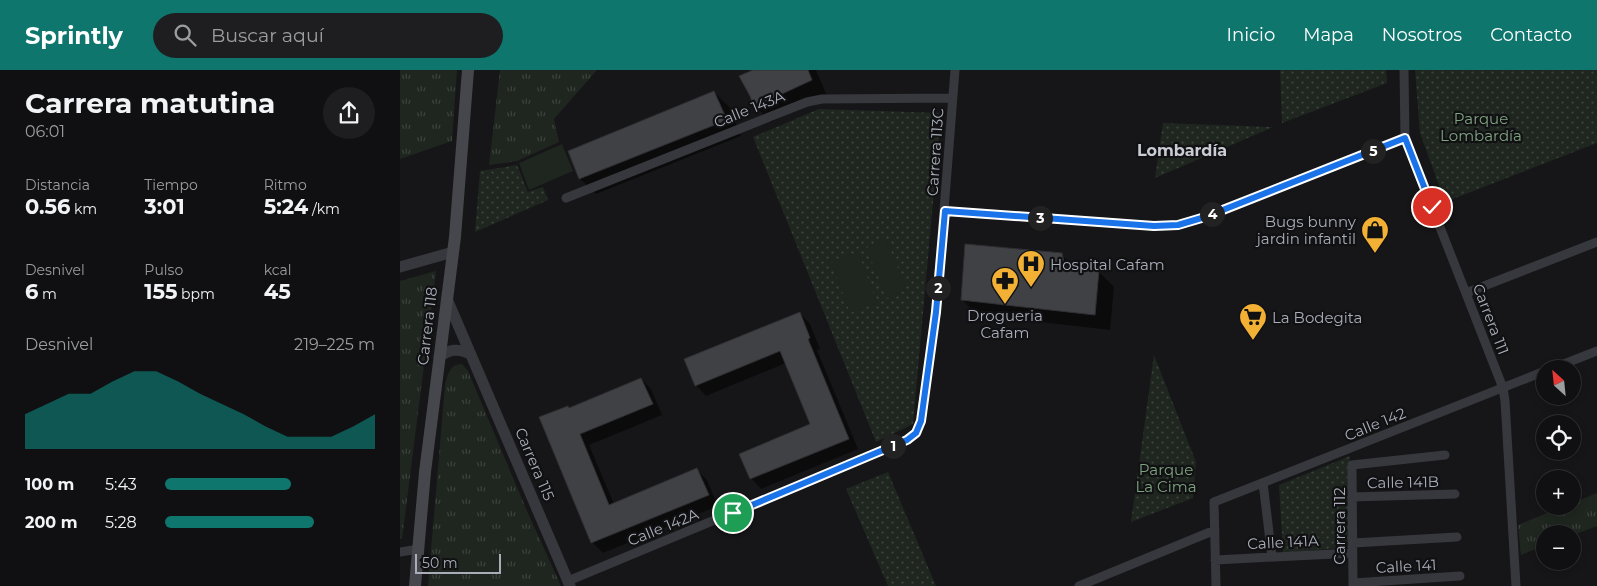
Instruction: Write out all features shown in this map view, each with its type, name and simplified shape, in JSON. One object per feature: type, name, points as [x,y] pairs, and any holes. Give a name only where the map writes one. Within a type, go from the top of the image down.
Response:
[{"type":"main road","name":"Carrera 118","points":[[415,586],[426,462],[453,252],[468,70]]},
{"type":"street","name":"Carrera 113C","points":[[907,440],[916,433],[921,421],[936,312],[955,70]]},
{"type":"street","name":"Carrera 111","points":[[1404,70],[1405,138],[1503,388],[1506,401],[1516,586]]},
{"type":"street","name":"Calle 143A","points":[[566,198],[807,102],[822,98],[953,98]]},
{"type":"street","points":[[945,211],[1154,226],[1178,225],[1205,217],[1405,138]]},
{"type":"street","points":[[1466,293],[1597,242]]},
{"type":"street","points":[[400,266],[453,252]]},
{"type":"street","name":"Carrera 115","points":[[447,298],[569,583]]},
{"type":"street","points":[[440,357],[446,352],[454,350],[462,350],[470,354]]},
{"type":"street","points":[[1574,360],[1597,351]]},
{"type":"street","name":"Calle 142","points":[[1215,530],[1214,502],[1536,375]]},
{"type":"street","name":"Calle 142A","points":[[569,583],[907,440]]},
{"type":"street","name":"Carrera 112","points":[[1353,584],[1352,465],[1445,455]]},
{"type":"street","points":[[1263,483],[1272,557]]},
{"type":"street","name":"Calle 141B","points":[[1352,497],[1455,494]]},
{"type":"street","points":[[1079,586],[1215,530],[1216,586]]},
{"type":"street","name":"Calle 141A","points":[[1216,560],[1272,557],[1457,537]]},
{"type":"street","points":[[400,552],[418,548]]},
{"type":"street","name":"Calle 141","points":[[1353,584],[1460,576]]},
{"type":"green space","points":[[400,70],[457,70],[452,141],[400,159]]},
{"type":"green space","points":[[500,70],[597,70],[554,119],[559,142],[517,161],[489,165]]},
{"type":"green space","points":[[1280,70],[1386,70],[1387,83],[1282,123]]},
{"type":"green space","name":"Parque Lombardía","points":[[1415,70],[1597,70],[1597,143],[1445,202],[1420,133]]},
{"type":"green space","points":[[819,109],[941,113],[913,424],[876,442],[753,137]]},
{"type":"green space","points":[[1163,123],[1273,127],[1155,178]]},
{"type":"green space","points":[[562,144],[573,171],[529,190],[519,163]]},
{"type":"green space","points":[[517,165],[528,192],[543,187],[548,200],[475,232],[480,171]]},
{"type":"green space","points":[[886,240],[907,290],[887,298],[866,248]]},
{"type":"green space","points":[[858,252],[877,303],[850,313],[831,262]]},
{"type":"green space","points":[[436,271],[402,539],[400,539],[400,281]]},
{"type":"green space","name":"Parque La Cima","points":[[1154,355],[1196,462],[1193,498],[1131,522]]},
{"type":"green space","points":[[462,364],[468,371],[561,586],[428,586],[445,385],[452,368]]},
{"type":"green space","points":[[1350,456],[1352,547],[1283,553],[1279,485]]},
{"type":"green space","points":[[888,472],[936,586],[888,586],[846,489]]},
{"type":"green space","points":[[1597,493],[1597,526],[1581,532],[1581,525],[1536,525],[1536,549],[1521,555],[1518,525],[1542,515],[1581,515],[1581,500]]},
{"type":"building","points":[[753,70],[808,70],[812,80],[754,107],[739,76]]},
{"type":"building","points":[[714,91],[727,120],[579,179],[568,151]]},
{"type":"building","points":[[965,244],[1062,253],[1065,266],[1099,270],[1095,315],[961,300]]},
{"type":"building","points":[[800,312],[810,338],[808,339],[849,439],[750,479],[739,454],[810,424],[780,351],[695,386],[684,359]]},
{"type":"building","points":[[641,378],[653,404],[580,434],[609,505],[697,468],[709,495],[591,543],[539,417],[568,406],[569,408]]},
{"type":"place","name":"Bugs bunny jardin infantil","points":[[1375,254]]},
{"type":"place","name":"Hospital Cafam","points":[[1031,288]]},
{"type":"place","name":"Drogueria Cafam","points":[[1005,305]]},
{"type":"place","name":"La Bodegita","points":[[1253,341]]},
{"type":"district","name":"Lombardía","points":[[1182,150]]},
{"type":"route","points":[[733,513],[907,440],[916,433],[921,421],[927,385],[945,211],[1154,226],[1178,225],[1205,217],[1405,138],[1432,207]]}]
